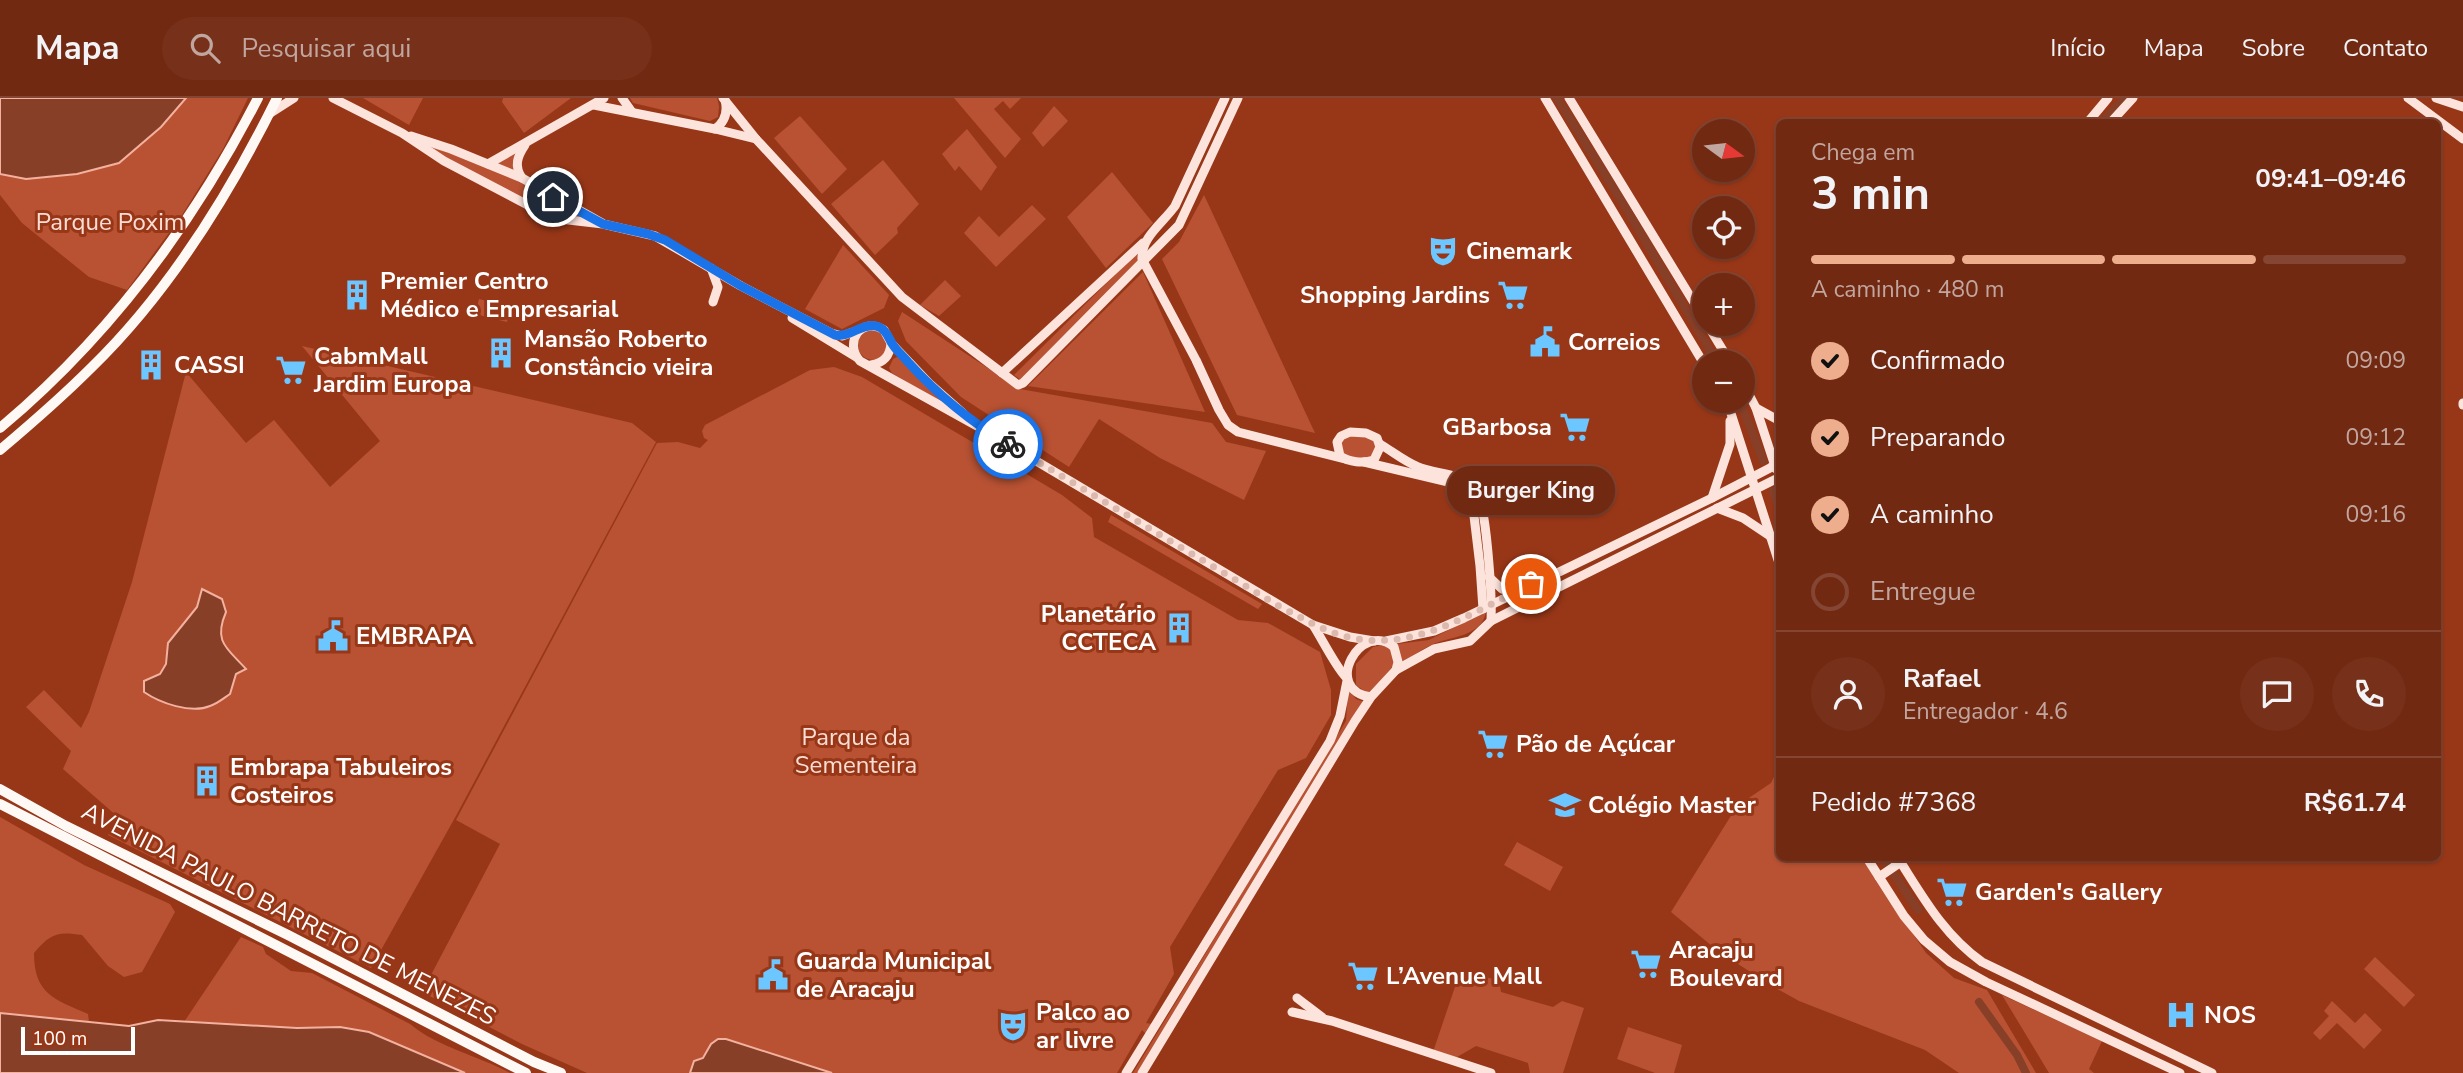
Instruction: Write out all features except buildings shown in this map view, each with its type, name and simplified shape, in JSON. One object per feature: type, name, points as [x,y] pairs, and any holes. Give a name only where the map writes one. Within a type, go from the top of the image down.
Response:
[{"type":"main road","points":[[0,428],[54,381],[131,296],[171,244],[210,186],[258,98]]},
{"type":"main road","points":[[0,450],[94,366],[161,289],[217,207],[276,98]]},
{"type":"main road","points":[[210,186],[223,192],[217,207]]},
{"type":"main road","name":"AVENIDA PAULO BARRETO DE MENEZES","points":[[0,789],[66,826],[288,935],[534,1062],[561,1073]]},
{"type":"main road","name":"AVENIDA PAULO BARRETO DE MENEZES","points":[[0,804],[526,1073]]},
{"type":"street","points":[[268,116],[294,98]]},
{"type":"street","points":[[333,98],[402,133],[444,162],[541,212],[560,219],[603,224],[655,236],[835,335],[846,336],[862,328],[879,327],[929,383],[977,426]]},
{"type":"street","points":[[488,164],[604,98]]},
{"type":"street","points":[[622,98],[632,112]]},
{"type":"street","points":[[1002,373],[1165,220],[1179,198],[1225,98]]},
{"type":"street","points":[[724,99],[756,139],[902,297],[1016,383],[1023,383],[1174,231],[1187,209],[1237,98]]},
{"type":"street","points":[[1545,98],[1696,350]]},
{"type":"street","points":[[1569,98],[1692,300]]},
{"type":"street","points":[[1577,98],[1581,121]]},
{"type":"street","points":[[2090,119],[2108,98]]},
{"type":"street","points":[[2114,119],[2133,98]]},
{"type":"street","points":[[2408,98],[2436,119]]},
{"type":"street","points":[[2436,98],[2463,107]]},
{"type":"street","points":[[715,128],[724,121],[727,107],[724,99]]},
{"type":"street","points":[[594,105],[715,128],[756,139]]},
{"type":"street","points":[[2441,123],[2463,139]]},
{"type":"street","points":[[402,133],[451,149],[522,178],[603,224]]},
{"type":"street","points":[[522,178],[516,170],[517,160],[526,144]]},
{"type":"street","points":[[444,162],[451,149]]},
{"type":"street","points":[[541,212],[553,197]]},
{"type":"street","points":[[1143,243],[1143,262],[1228,425],[1238,432],[1461,485],[1471,491],[1483,609]]},
{"type":"street","points":[[711,268],[718,287],[713,302]]},
{"type":"street","points":[[761,296],[815,333],[1313,625],[1350,637],[1374,641],[1434,631],[1712,498],[1776,464]]},
{"type":"street","points":[[856,357],[853,351],[854,338],[862,328]]},
{"type":"street","points":[[871,365],[888,356],[891,343]]},
{"type":"street","points":[[1756,408],[1776,419]]},
{"type":"street","points":[[1756,408],[1776,460]]},
{"type":"street","points":[[1712,498],[1730,444],[1729,413]]},
{"type":"street","points":[[1732,413],[1776,554]]},
{"type":"street","points":[[1311,449],[1337,442],[1341,436],[1350,432],[1361,432],[1377,438],[1380,444],[1420,468],[1474,485],[1479,492],[1482,506],[1492,621]]},
{"type":"street","points":[[1337,442],[1339,456],[1345,459]]},
{"type":"street","points":[[1364,462],[1376,458],[1380,444]]},
{"type":"street","points":[[1142,1073],[1371,696],[1395,670],[1434,649],[1470,641],[1492,621],[1776,480]]},
{"type":"street","points":[[1717,508],[1743,518],[1770,537]]},
{"type":"street","points":[[1489,578],[1502,589],[1513,593]]},
{"type":"street","points":[[1313,625],[1355,691],[1371,696]]},
{"type":"street","points":[[1126,1073],[1330,741],[1340,716],[1355,653],[1360,647],[1374,641]]},
{"type":"street","points":[[1385,641],[1394,647],[1398,662],[1395,670]]},
{"type":"street","points":[[1870,861],[1882,875],[1918,932],[1950,962],[1986,982],[2180,1073]]},
{"type":"street","points":[[1882,875],[1899,862],[1942,926],[1970,953],[1991,966],[2212,1073]]},
{"type":"street","points":[[1297,998],[1323,1018]]},
{"type":"street","points":[[1292,1012],[1323,1018],[1491,1073]]},
{"type":"street","points":[[2080,1026],[2086,1021],[2088,1013]]},
{"type":"street","points":[[2125,1048],[2127,1039],[2134,1035]]},
{"type":"green space","name":"Parque Poxim","points":[[186,98],[248,98],[223,149],[182,215],[127,290],[89,277],[22,223],[0,195],[0,174],[26,179],[77,174],[118,163],[161,127]]},
{"type":"green space","points":[[363,98],[423,98],[409,125]]},
{"type":"green space","points":[[503,98],[571,98],[524,133],[502,102]]},
{"type":"green space","points":[[630,98],[717,98],[718,117],[710,121],[633,103]]},
{"type":"green space","points":[[954,98],[1021,98],[1010,109],[1003,101],[994,109],[1021,139],[1005,158]]},
{"type":"green space","points":[[1054,106],[1068,121],[1043,147],[1032,133]]},
{"type":"green space","points":[[800,116],[847,169],[822,194],[774,138]]},
{"type":"green space","points":[[967,129],[997,167],[981,191],[959,166],[955,171],[942,154]]},
{"type":"green space","points":[[402,133],[488,164],[526,144],[516,170],[603,224],[551,216]]},
{"type":"green space","points":[[883,160],[919,204],[897,228],[898,233],[875,255],[831,204]]},
{"type":"green space","points":[[1112,172],[1153,223],[1106,268],[1067,217]]},
{"type":"green space","points":[[1204,195],[1315,433],[1237,415],[1162,259],[1179,242]]},
{"type":"green space","points":[[1032,205],[1046,219],[996,267],[964,233],[979,216],[999,237]]},
{"type":"green space","points":[[843,245],[889,295],[884,308],[842,329],[805,309]]},
{"type":"green space","points":[[1136,254],[1140,261],[1021,380],[1014,375]]},
{"type":"green space","points":[[1143,272],[1205,412],[1028,386]]},
{"type":"green space","points":[[945,280],[961,296],[939,316],[920,305]]},
{"type":"green space","points":[[479,299],[510,307],[507,322],[475,314]]},
{"type":"green space","points":[[902,312],[1020,389],[1212,423],[1226,442],[1266,451],[1244,500],[1160,458],[1099,419],[1069,467],[961,397],[906,341],[898,321]]},
{"type":"green space","points":[[873,330],[884,334],[888,345],[884,356],[873,360],[862,356],[858,345],[862,334]]},
{"type":"green space","name":"EMBRAPA","points":[[302,346],[632,423],[656,442],[457,814],[371,968],[108,835],[118,817],[63,769],[71,751],[26,707],[44,690],[81,728],[89,712],[132,582],[186,372],[246,443],[274,420],[330,487],[380,441]]},
{"type":"green space","points":[[897,357],[948,407],[892,373],[889,368]]},
{"type":"green space","name":"Parque da Sementeira","points":[[834,367],[862,377],[1062,495],[1092,518],[1094,537],[1238,620],[1268,623],[1320,652],[1331,690],[1331,715],[1306,758],[1278,770],[1170,947],[1174,974],[1146,1023],[1152,1024],[1146,1034],[1142,1030],[1117,1073],[587,1073],[522,1044],[422,992],[500,844],[456,820],[657,443],[678,442],[700,448],[708,440],[704,438],[702,431],[705,425],[810,370]]},
{"type":"green space","points":[[1344,435],[1373,437],[1376,450],[1366,459],[1344,455],[1341,439]]},
{"type":"green space","points":[[1111,515],[1262,604],[1258,609],[1108,522]]},
{"type":"green space","points":[[1486,611],[1484,620],[1472,631],[1431,645],[1402,662],[1397,644],[1429,640]]},
{"type":"green space","points":[[1383,645],[1390,648],[1395,664],[1372,691],[1367,693],[1356,685],[1356,664],[1373,647]]},
{"type":"green space","points":[[1348,689],[1356,699],[1364,702],[1138,1073],[1133,1073],[1346,721]]},
{"type":"green space","points":[[1776,773],[1776,861],[1864,861],[1926,953],[1954,978],[1987,990],[2036,1073],[1959,1073],[1925,1050],[1799,1001],[1772,986],[1718,951],[1671,912],[1737,806],[1771,783]]},
{"type":"green space","points":[[0,817],[84,865],[170,904],[175,912],[142,972],[124,977],[108,966],[82,935],[55,935],[34,953],[35,967],[42,986],[56,999],[88,1014],[89,1022],[0,1013]]},
{"type":"green space","points":[[1517,842],[1563,867],[1550,891],[1504,865]]},
{"type":"green space","points":[[241,937],[263,947],[266,954],[291,971],[312,973],[410,1024],[433,1039],[510,1073],[465,1073],[369,1032],[340,1027],[297,1028],[184,1022]]},
{"type":"green space","points":[[2375,957],[2415,995],[2404,1007],[2364,969]]},
{"type":"green space","points":[[1461,969],[1499,981],[1501,992],[1553,1007],[1562,1001],[1584,1008],[1563,1073],[1530,1073],[1528,1063],[1476,1046],[1452,1060],[1432,1055]]},
{"type":"green space","points":[[2002,995],[2102,1041],[2089,1069],[2094,1073],[2049,1073]]},
{"type":"green space","points":[[2332,1001],[2355,1023],[2365,1013],[2382,1030],[2364,1049],[2337,1023],[2320,1040],[2313,1033],[2329,1016],[2324,1011]]},
{"type":"green space","points":[[1628,1027],[1682,1045],[1674,1073],[1655,1073],[1617,1059]]},
{"type":"shaded area","points":[[0,98],[186,98],[161,127],[119,163],[77,174],[26,179],[0,174]]},
{"type":"shaded area","points":[[202,589],[222,599],[226,612],[221,631],[224,644],[246,669],[236,674],[230,694],[213,705],[194,709],[158,700],[144,692],[144,681],[160,674],[166,664],[168,643],[197,607]]},
{"type":"shaded area","points":[[0,1013],[129,1026],[158,1020],[297,1028],[340,1027],[369,1032],[465,1073],[0,1073]]},
{"type":"shaded area","points":[[718,1039],[726,1039],[832,1073],[690,1073],[694,1061],[703,1058],[711,1044]]},
{"type":"waterway","points":[[1557,98],[1710,350]]},
{"type":"waterway","points":[[2105,119],[2125,98]]},
{"type":"waterway","points":[[1745,413],[1763,461]]},
{"type":"waterway","points":[[1773,491],[1776,500]]},
{"type":"waterway","points":[[1885,861],[1918,910]]},
{"type":"waterway","points":[[1979,1002],[2017,1055],[2026,1073]]},
{"type":"way so far","points":[[1008,444],[1279,606],[1313,625],[1350,637],[1385,641],[1434,631],[1531,584]]},
{"type":"place","name":"Cinemark","points":[[1443,251]]},
{"type":"place","name":"Premier Centro Médico e Empresarial","points":[[357,295]]},
{"type":"place","name":"Shopping Jardins","points":[[1513,295]]},
{"type":"place","name":"Correios","points":[[1545,342]]},
{"type":"place","name":"Mansão Roberto Constâncio vieira","points":[[501,353]]},
{"type":"place","name":"CASSI","points":[[151,365]]},
{"type":"place","name":"CabmMall Jardim Europa","points":[[291,370]]},
{"type":"place","name":"GBarbosa","points":[[1575,427]]},
{"type":"place","name":"Burger King","points":[[1531,584]]},
{"type":"place","name":"Planetário CCTECA","points":[[1179,628]]},
{"type":"place","name":"EMBRAPA","points":[[333,636]]},
{"type":"place","name":"Pão de Açúcar","points":[[1493,744]]},
{"type":"place","name":"Embrapa Tabuleiros Costeiros","points":[[207,781]]},
{"type":"place","name":"Colégio Master","points":[[1565,805]]},
{"type":"place","name":"Garden's Gallery","points":[[1952,892]]},
{"type":"place","name":"Aracaju Boulevard","points":[[1646,964]]},
{"type":"place","name":"Guarda Municipal de Aracaju","points":[[773,975]]},
{"type":"place","name":"L’Avenue Mall","points":[[1363,976]]},
{"type":"place","name":"NOS","points":[[2181,1015]]},
{"type":"place","name":"Palco ao ar livre","points":[[1013,1026]]},
{"type":"route","points":[[553,197],[603,224],[665,240],[741,286],[835,335],[846,336],[867,326],[879,327],[929,383],[977,426],[1008,444]]}]
